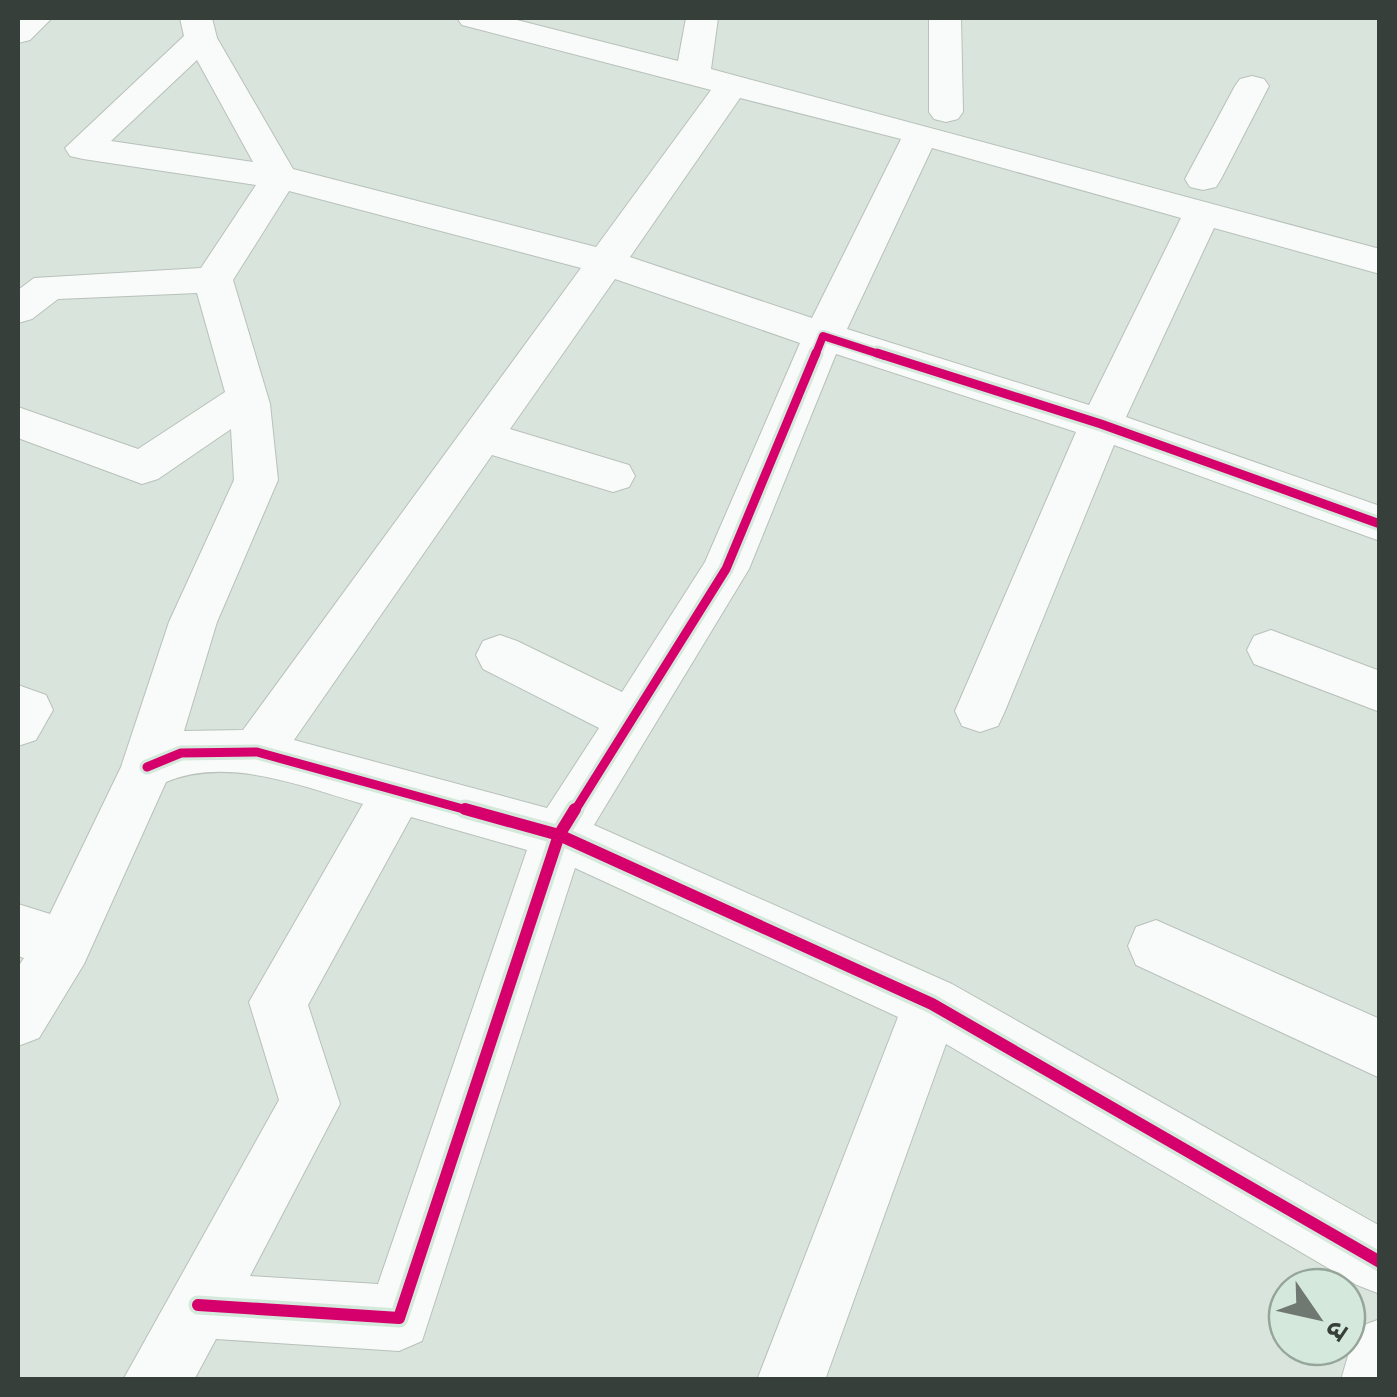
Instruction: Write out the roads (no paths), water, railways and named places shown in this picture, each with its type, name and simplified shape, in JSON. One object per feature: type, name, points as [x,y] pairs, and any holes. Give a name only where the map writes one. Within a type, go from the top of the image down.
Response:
[{"type":"street","points":[[18,33],[36,18]]},
{"type":"street","points":[[474,18],[705,57],[933,123]]},
{"type":"street","points":[[571,18],[933,123],[1203,195],[1380,235]]},
{"type":"street","points":[[198,1305],[400,1318],[559,835],[726,569],[824,336],[933,123],[945,18]]},
{"type":"street","points":[[279,177],[199,28],[83,148],[279,177],[606,262],[1101,424],[1380,524]]},
{"type":"street","points":[[18,1018],[41,938],[482,436],[606,262],[705,57]]},
{"type":"street","points":[[980,710],[1101,424],[1252,86]]},
{"type":"street","points":[[198,756],[193,622],[256,480],[257,456],[213,280],[279,177]]},
{"type":"street","points":[[1203,195],[1380,262]]},
{"type":"street","points":[[18,310],[48,287],[213,280]]},
{"type":"street","points":[[18,422],[142,468],[245,398]]},
{"type":"street","points":[[482,436],[613,476]]},
{"type":"street","points":[[1270,650],[1380,692]]},
{"type":"street","points":[[500,655],[632,720]]},
{"type":"street","points":[[18,706],[28,710],[18,725]]},
{"type":"street","points":[[198,756],[400,789],[559,835],[932,1004],[1380,1262]]},
{"type":"street","points":[[157,1380],[310,1104],[278,1002],[400,789]]},
{"type":"street","points":[[1156,946],[1380,1049]]},
{"type":"street","points":[[791,1380],[932,1004]]},
{"type":"street","points":[[1375,1380],[1380,1352]]}]
